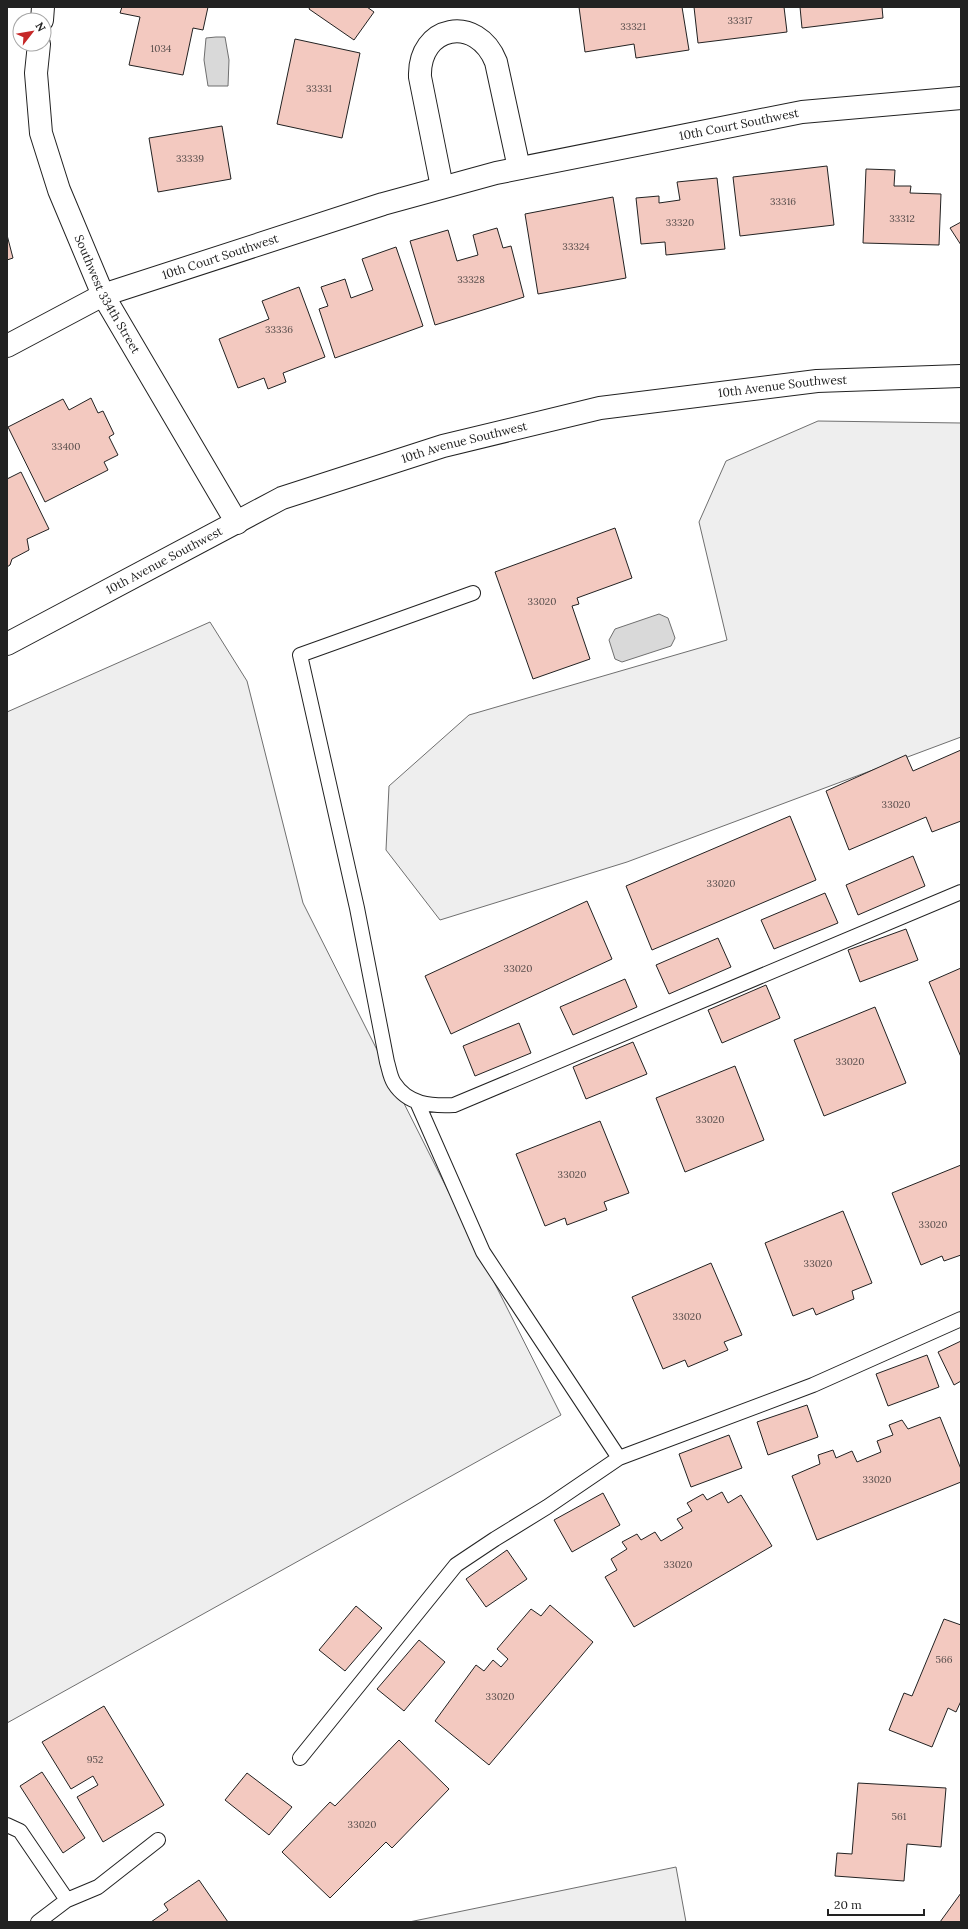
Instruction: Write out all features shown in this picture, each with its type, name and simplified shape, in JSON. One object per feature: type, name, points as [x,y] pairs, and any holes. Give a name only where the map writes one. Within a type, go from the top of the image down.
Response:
[{"type":"street","points":[[442,187],[420,77],[420,64],[424,51],[433,40],[444,34],[457,31],[470,33],[482,40],[491,49],[496,62],[519,168]]},
{"type":"street","name":"Southwest 334th Street","points":[[38,52],[36,73],[41,133],[59,190],[103,295],[236,523]]},
{"type":"street","name":"10th Court Southwest","points":[[7,346],[103,295],[383,204],[442,187],[519,168],[802,112],[961,98]]},
{"type":"street","name":"10th Avenue Southwest","points":[[7,644],[282,498],[443,446],[600,408],[817,381],[961,376]]},
{"type":"lane","points":[[473,593],[300,655],[356,908],[387,1062],[393,1082],[416,1102],[483,1252],[619,1458]]},
{"type":"lane","points":[[416,1102],[434,1106],[454,1105],[961,892]]},
{"type":"lane","points":[[300,1758],[456,1565],[547,1507],[619,1458],[813,1385],[961,1319]]},
{"type":"lane","points":[[7,1826],[20,1830],[67,1900]]},
{"type":"lane","points":[[38,1922],[67,1900],[98,1887],[158,1840]]},
{"type":"shaded area","points":[[225,37],[229,60],[228,86],[208,86],[204,60],[206,38]]},
{"type":"shaded area","points":[[818,421],[961,423],[961,737],[627,862],[440,920],[386,850],[389,786],[469,715],[727,640],[699,522],[726,461]]},
{"type":"shaded area","points":[[659,614],[668,618],[675,638],[671,646],[622,662],[615,659],[609,640],[615,629]]},
{"type":"shaded area","points":[[210,622],[247,681],[303,903],[561,1415],[7,1723],[7,712]]},
{"type":"shaded area","points":[[676,1867],[686,1922],[409,1922]]},
{"type":"building","points":[[122,7],[208,7],[203,30],[193,28],[183,75],[129,65],[140,17],[120,13]]},
{"type":"building","points":[[310,7],[367,7],[374,12],[354,40],[309,9]]},
{"type":"building","points":[[579,7],[682,7],[689,50],[636,58],[634,44],[585,52]]},
{"type":"building","points":[[694,7],[784,7],[787,32],[698,43]]},
{"type":"building","points":[[800,7],[882,7],[883,18],[802,28]]},
{"type":"building","points":[[295,39],[360,53],[342,138],[277,124]]},
{"type":"building","points":[[222,126],[231,179],[158,192],[149,138]]},
{"type":"building","points":[[827,166],[834,225],[740,236],[733,177]]},
{"type":"building","points":[[866,169],[895,170],[894,186],[911,186],[910,193],[941,194],[939,245],[863,243]]},
{"type":"building","points":[[717,178],[725,249],[666,255],[665,242],[641,244],[636,198],[659,196],[659,203],[680,200],[677,182]]},
{"type":"building","points":[[613,197],[626,278],[538,294],[525,214]]},
{"type":"building","points":[[961,222],[961,245],[950,228]]},
{"type":"building","points":[[497,228],[503,248],[511,246],[524,297],[435,325],[410,241],[448,230],[457,261],[478,255],[473,235]]},
{"type":"building","points":[[7,235],[13,258],[7,260]]},
{"type":"building","points":[[396,247],[423,326],[335,358],[319,309],[328,306],[321,287],[345,279],[351,298],[373,290],[362,259]]},
{"type":"building","points":[[299,287],[325,357],[283,373],[286,382],[268,389],[264,378],[238,388],[219,339],[269,319],[262,301]]},
{"type":"building","points":[[91,398],[98,413],[103,411],[114,434],[109,437],[118,455],[104,462],[108,470],[45,502],[8,427],[63,399],[69,410]]},
{"type":"building","points":[[21,472],[49,529],[27,539],[29,550],[12,559],[10,565],[7,567],[7,479]]},
{"type":"building","points":[[615,528],[632,578],[577,598],[579,604],[572,606],[590,659],[533,679],[495,572]]},
{"type":"building","points":[[961,750],[961,821],[932,832],[926,817],[849,850],[826,791],[906,755],[913,771]]},
{"type":"building","points":[[790,816],[816,880],[652,950],[626,886]]},
{"type":"building","points":[[913,856],[925,886],[858,915],[846,885]]},
{"type":"building","points":[[825,893],[838,923],[774,949],[761,920]]},
{"type":"building","points":[[587,901],[612,959],[451,1034],[425,976]]},
{"type":"building","points":[[906,929],[918,960],[860,982],[848,950]]},
{"type":"building","points":[[718,938],[731,967],[669,994],[656,965]]},
{"type":"building","points":[[961,968],[961,1057],[929,982]]},
{"type":"building","points":[[625,979],[637,1007],[573,1035],[560,1007]]},
{"type":"building","points":[[766,985],[780,1018],[722,1043],[708,1010]]},
{"type":"building","points":[[875,1007],[906,1083],[824,1116],[794,1040]]},
{"type":"building","points":[[519,1023],[531,1053],[475,1076],[463,1046]]},
{"type":"building","points":[[633,1042],[647,1074],[586,1099],[573,1067]]},
{"type":"building","points":[[735,1066],[764,1140],[685,1172],[656,1098]]},
{"type":"building","points":[[600,1121],[629,1193],[604,1202],[607,1210],[567,1225],[565,1218],[545,1226],[516,1154]]},
{"type":"building","points":[[961,1165],[961,1255],[944,1261],[942,1256],[921,1265],[892,1193]]},
{"type":"building","points":[[843,1211],[872,1283],[852,1291],[854,1299],[816,1315],[813,1308],[793,1316],[765,1243]]},
{"type":"building","points":[[711,1263],[742,1335],[724,1342],[728,1350],[688,1367],[685,1360],[663,1369],[632,1297]]},
{"type":"building","points":[[961,1341],[961,1381],[954,1385],[938,1352]]},
{"type":"building","points":[[927,1355],[939,1387],[888,1406],[876,1374]]},
{"type":"building","points":[[807,1405],[818,1437],[768,1455],[757,1422]]},
{"type":"building","points":[[940,1417],[961,1469],[961,1482],[817,1540],[792,1476],[820,1464],[818,1455],[833,1450],[836,1458],[852,1451],[857,1462],[881,1452],[877,1441],[893,1435],[889,1425],[902,1420],[908,1429]]},
{"type":"building","points":[[729,1435],[742,1468],[691,1487],[679,1454]]},
{"type":"building","points":[[722,1492],[728,1503],[741,1495],[772,1546],[634,1627],[605,1577],[617,1570],[611,1559],[627,1549],[622,1542],[637,1534],[641,1540],[655,1532],[661,1541],[683,1528],[677,1519],[692,1511],[687,1503],[703,1494],[707,1500]]},
{"type":"building","points":[[603,1493],[620,1525],[572,1552],[554,1520]]},
{"type":"building","points":[[507,1550],[527,1579],[486,1607],[466,1579]]},
{"type":"building","points":[[550,1605],[593,1642],[489,1765],[435,1721],[476,1665],[484,1671],[493,1660],[501,1667],[508,1659],[497,1649],[531,1609],[541,1616]]},
{"type":"building","points":[[356,1606],[382,1628],[345,1671],[319,1650]]},
{"type":"building","points":[[944,1619],[961,1625],[961,1701],[956,1712],[948,1708],[932,1747],[889,1730],[904,1693],[912,1696]]},
{"type":"building","points":[[419,1640],[445,1662],[404,1711],[377,1689]]},
{"type":"building","points":[[104,1706],[164,1805],[103,1842],[77,1797],[98,1785],[93,1776],[71,1789],[42,1742]]},
{"type":"building","points":[[399,1740],[449,1789],[392,1848],[386,1842],[330,1898],[282,1852],[330,1802],[335,1806]]},
{"type":"building","points":[[42,1772],[85,1838],[63,1853],[20,1786]]},
{"type":"building","points":[[247,1773],[292,1807],[269,1835],[225,1800]]},
{"type":"building","points":[[858,1783],[946,1788],[941,1847],[907,1844],[904,1881],[835,1876],[837,1853],[852,1854]]},
{"type":"building","points":[[199,1880],[228,1922],[151,1922],[168,1910],[164,1904]]},
{"type":"building","points":[[961,1893],[961,1922],[940,1922]]}]
